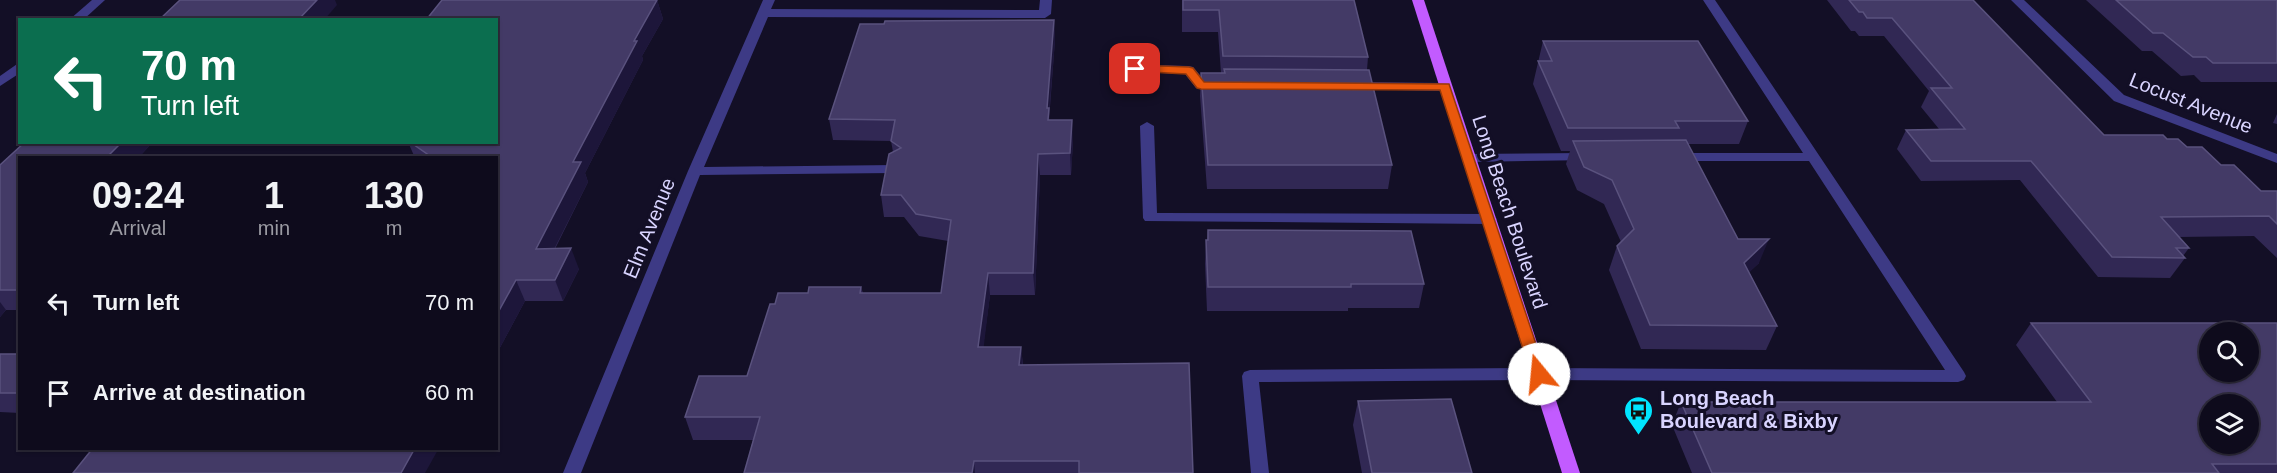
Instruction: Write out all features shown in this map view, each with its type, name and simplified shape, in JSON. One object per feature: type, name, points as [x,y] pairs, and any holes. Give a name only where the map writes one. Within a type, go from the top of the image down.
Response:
[{"type":"main road","name":"Long Beach Boulevard","points":[[1418,0],[1571,473]]},
{"type":"street","points":[[77,18],[99,0]]},
{"type":"street","points":[[844,13],[848,0]]},
{"type":"street","points":[[766,6],[844,13],[1045,14],[1046,0]]},
{"type":"street","points":[[1260,473],[1250,376],[1539,374],[1958,376],[1709,0]]},
{"type":"street","name":"Locust Avenue","points":[[2017,0],[2119,98],[2277,159]]},
{"type":"street","name":"Elm Avenue","points":[[572,473],[695,171],[766,6]]},
{"type":"street","points":[[0,82],[18,68]]},
{"type":"street","points":[[1117,68],[1189,70],[1201,85],[1237,86]]},
{"type":"street","points":[[1344,86],[1445,87]]},
{"type":"street","points":[[1147,126],[1150,218],[1490,219]]},
{"type":"street","points":[[1660,157],[1815,157]]},
{"type":"street","points":[[1470,158],[1600,158]]},
{"type":"street","points":[[695,171],[895,169]]},
{"type":"building","points":[[180,0],[317,0],[300,18],[161,18]]},
{"type":"building","points":[[442,0],[657,0],[573,162],[581,162],[536,249],[571,248],[555,280],[516,280],[498,312],[498,156],[430,156],[413,144],[498,144],[498,18],[428,18]]},
{"type":"building","points":[[1183,0],[1354,0],[1368,57],[1223,56],[1219,10],[1183,10]]},
{"type":"building","points":[[1849,0],[1973,0],[2104,135],[2163,135],[2167,139],[2178,139],[2187,147],[2202,147],[2221,165],[2234,165],[2261,191],[2277,191],[2277,224],[2269,216],[2161,217],[2189,248],[2176,248],[2185,258],[2112,257],[2031,161],[1931,161],[1906,130],[1965,129],[1931,88],[1952,88],[1892,18],[1867,18]]},
{"type":"building","points":[[2116,0],[2277,0],[2277,63],[2213,63],[2206,57],[2193,57],[2163,33],[2153,33]]},
{"type":"building","points":[[1054,20],[1048,120],[1072,120],[1070,153],[1038,154],[1033,273],[988,273],[978,347],[1021,347],[1019,365],[1189,363],[1193,473],[1079,473],[1079,461],[974,461],[972,473],[744,473],[760,417],[685,417],[699,376],[747,376],[770,304],[775,304],[778,293],[808,293],[809,287],[861,287],[860,293],[941,293],[951,220],[916,214],[901,195],[881,195],[889,154],[901,148],[891,141],[895,120],[829,119],[860,24],[884,24],[885,21]]},
{"type":"building","points":[[1543,41],[1698,41],[1748,121],[1675,121],[1679,128],[1568,128],[1538,61],[1552,61]]},
{"type":"building","points":[[1224,69],[1369,70],[1392,165],[1208,165],[1201,73],[1225,73]]},
{"type":"building","points":[[1686,140],[1738,239],[1769,239],[1744,263],[1777,326],[1650,325],[1617,246],[1634,229],[1612,180],[1584,167],[1573,141]]},
{"type":"building","points":[[23,144],[120,144],[108,156],[18,156],[18,290],[0,290],[0,165]]},
{"type":"building","points":[[1208,230],[1411,231],[1424,284],[1351,284],[1351,287],[1208,287],[1206,240],[1208,240]]},
{"type":"building","points":[[2031,323],[2199,323],[2199,382],[2259,382],[2259,323],[2277,323],[2277,464],[2212,464],[2219,473],[1712,473],[1681,402],[2091,402]]},
{"type":"building","points":[[0,354],[18,354],[18,393],[0,393]]},
{"type":"building","points":[[1451,399],[1472,473],[1372,473],[1358,401]]},
{"type":"building","points":[[91,450],[414,450],[401,473],[73,473]]},
{"type":"place","name":"Long Beach Boulevard & Bixby","points":[[1639,436]]},
{"type":"route","points":[[1135,69],[1189,70],[1201,85],[1445,87],[1539,374]]}]
